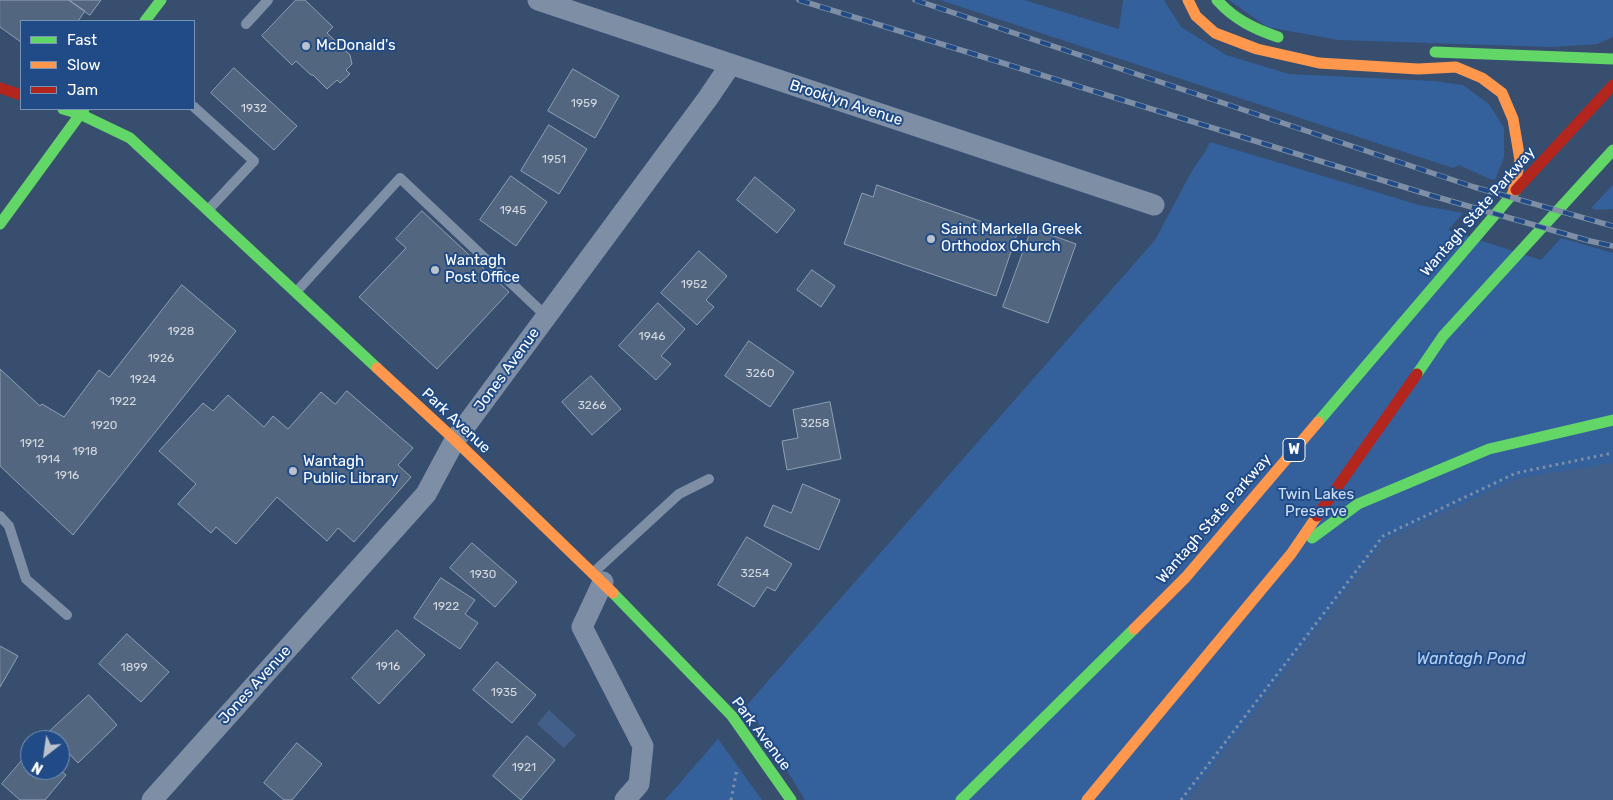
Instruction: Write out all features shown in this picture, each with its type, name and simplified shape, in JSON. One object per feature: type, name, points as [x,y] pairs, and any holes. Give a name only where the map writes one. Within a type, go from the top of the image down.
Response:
[{"type":"main road","points":[[146,20],[161,0]]},
{"type":"main road","points":[[1188,0],[1196,16],[1215,33],[1257,49],[1319,63],[1418,69],[1456,67],[1482,78],[1502,93],[1513,119],[1520,160],[1513,193]]},
{"type":"main road","points":[[1217,0],[1236,19],[1253,29],[1286,39]]},
{"type":"main road","points":[[1425,51],[1613,59]]},
{"type":"main road","name":"Wantagh State Parkway","points":[[960,800],[1186,577],[1513,193],[1613,85]]},
{"type":"main road","points":[[0,88],[20,95]]},
{"type":"main road","name":"Park Avenue","points":[[69,110],[82,112],[130,138],[455,440],[598,578],[732,716],[791,800]]},
{"type":"main road","points":[[0,224],[82,112]]},
{"type":"main road","points":[[1087,800],[1291,554],[1443,336],[1613,150]]},
{"type":"main road","points":[[1291,554],[1358,504],[1480,452],[1613,420]]},
{"type":"street","name":"Brooklyn Avenue","points":[[538,0],[1154,205]]},
{"type":"street","name":"Jones Avenue","points":[[152,800],[426,494],[455,440],[708,98],[731,64]]},
{"type":"street","points":[[598,578],[582,627],[643,746],[639,784],[625,800]]},
{"type":"lane","points":[[246,24],[268,0]]},
{"type":"lane","points":[[195,108],[254,161],[208,211]]},
{"type":"lane","points":[[296,292],[400,178],[546,316]]},
{"type":"lane","points":[[598,578],[679,494],[709,479]]},
{"type":"lane","points":[[0,516],[8,526],[26,579],[67,615]]},
{"type":"path","points":[[1181,800],[1383,536],[1516,473],[1613,453]]},
{"type":"green space","points":[[940,0],[1024,0],[1119,29],[1123,0],[1164,0],[1181,27],[1226,55],[1289,74],[1434,81],[1463,85],[1489,104],[1504,128],[1504,157],[1495,180],[1490,179],[1459,165],[1453,168]]},
{"type":"green space","points":[[1229,0],[1613,0],[1613,37],[1597,44],[1552,47],[1339,40],[1267,27]]},
{"type":"green space","name":"Twin Lakes Preserve","points":[[1210,142],[1419,205],[1463,213],[1448,230],[1541,260],[1561,238],[1613,253],[1613,800],[805,800],[747,705],[1155,240],[1193,169]]},
{"type":"green space","points":[[1613,185],[1613,209],[1597,210],[1591,208]]},
{"type":"green space","points":[[718,739],[762,800],[665,800]]},
{"type":"water","name":"Wantagh Pond","points":[[1613,463],[1613,800],[1187,800],[1384,540],[1515,479]]},
{"type":"water","points":[[549,710],[576,735],[564,748],[537,724]]},
{"type":"building","points":[[0,0],[69,0],[85,11],[79,20],[20,20],[20,41],[0,27]]},
{"type":"building","points":[[69,0],[101,0],[90,15]]},
{"type":"building","name":"McDonald's","points":[[296,0],[305,0],[333,27],[327,33],[350,55],[352,64],[346,70],[350,74],[340,83],[337,80],[327,89],[296,61],[292,65],[262,36]]},
{"type":"building","points":[[234,68],[297,126],[274,150],[211,93]]},
{"type":"building","points":[[573,69],[619,96],[595,138],[548,111]]},
{"type":"building","points":[[549,125],[587,149],[559,194],[521,171]]},
{"type":"building","points":[[511,176],[547,202],[516,246],[480,220]]},
{"type":"building","points":[[755,177],[795,210],[777,233],[737,200]]},
{"type":"building","name":"Saint Markella Greek Orthodox Church","points":[[877,185],[1017,234],[996,296],[844,244],[862,193],[873,197]]},
{"type":"building","name":"Wantagh Post Office","points":[[422,211],[509,292],[437,369],[359,297],[406,248],[396,239]]},
{"type":"building","points":[[1032,228],[1076,244],[1048,323],[1003,307]]},
{"type":"building","points":[[699,251],[727,276],[706,300],[714,307],[697,325],[661,293]]},
{"type":"building","points":[[812,270],[835,286],[821,307],[797,290]]},
{"type":"building","points":[[182,285],[236,331],[73,535],[0,466],[0,369],[40,406],[42,404],[64,417],[99,370],[109,377]]},
{"type":"building","points":[[658,303],[685,329],[661,356],[671,364],[656,380],[619,346]]},
{"type":"building","points":[[749,341],[794,372],[770,407],[725,376]]},
{"type":"building","points":[[591,376],[621,409],[592,435],[562,402]]},
{"type":"building","name":"Wantagh Public Library","points":[[347,391],[413,448],[398,465],[411,477],[354,542],[338,528],[327,541],[277,497],[236,544],[216,527],[211,533],[178,504],[196,484],[159,451],[203,403],[213,411],[228,395],[264,427],[273,416],[288,429],[321,392],[335,404]]},
{"type":"building","points":[[830,402],[841,459],[787,470],[782,441],[798,438],[793,410]]},
{"type":"building","points":[[803,484],[840,500],[819,550],[764,526],[773,505],[791,513]]},
{"type":"building","points":[[747,537],[792,564],[775,591],[767,587],[754,607],[718,585]]},
{"type":"building","points":[[472,543],[517,582],[495,607],[450,568]]},
{"type":"building","points":[[441,578],[475,600],[465,614],[478,623],[460,649],[414,618]]},
{"type":"building","points":[[397,630],[425,655],[379,704],[352,678]]},
{"type":"building","points":[[127,634],[169,672],[141,702],[99,664]]},
{"type":"building","points":[[0,646],[18,656],[0,687]]},
{"type":"building","points":[[497,662],[536,695],[512,723],[473,690]]},
{"type":"building","points":[[89,695],[117,725],[78,763],[70,755],[70,730],[51,730]]},
{"type":"building","points":[[527,736],[555,760],[521,800],[493,776]]},
{"type":"building","points":[[297,743],[322,764],[292,800],[284,800],[264,783]]},
{"type":"building","points":[[20,763],[20,780],[62,780],[45,800],[20,800],[2,784]]},
{"type":"railway","points":[[799,0],[1433,196],[1613,246]]},
{"type":"railway","points":[[915,0],[1474,187],[1613,226]]},
{"type":"traffic: fast","points":[[146,20],[161,0]]},
{"type":"traffic: fast","points":[[1217,0],[1230,13],[1245,23],[1278,37]]},
{"type":"traffic: fast","points":[[1435,52],[1613,59]]},
{"type":"traffic: fast","points":[[66,110],[80,114],[130,138],[377,368]]},
{"type":"traffic: fast","points":[[0,224],[83,110]]},
{"type":"traffic: fast","points":[[1417,374],[1443,336],[1613,150]]},
{"type":"traffic: fast","points":[[1318,422],[1516,190]]},
{"type":"traffic: fast","points":[[1312,538],[1358,504],[1489,449],[1613,420]]},
{"type":"traffic: fast","points":[[613,593],[732,716],[791,800]]},
{"type":"traffic: fast","points":[[961,800],[1134,629]]},
{"type":"traffic: slow","points":[[1188,0],[1196,16],[1215,33],[1257,49],[1319,63],[1418,69],[1456,67],[1482,78],[1502,93],[1513,119],[1520,160],[1513,193]]},
{"type":"traffic: slow","points":[[377,368],[455,440],[613,593]]},
{"type":"traffic: slow","points":[[1134,629],[1186,577],[1318,422]]},
{"type":"traffic: slow","points":[[1087,800],[1291,554],[1317,516]]},
{"type":"traffic: jam","points":[[1516,190],[1613,85]]},
{"type":"traffic: jam","points":[[0,88],[20,95]]},
{"type":"traffic: jam","points":[[1317,516],[1417,374]]},
{"type":"place","name":"McDonald's","points":[[306,46]]},
{"type":"place","name":"Saint Markella Greek Orthodox Church","points":[[931,239]]},
{"type":"place","name":"Wantagh Post Office","points":[[435,270]]},
{"type":"place","name":"Wantagh Public Library","points":[[293,471]]}]
